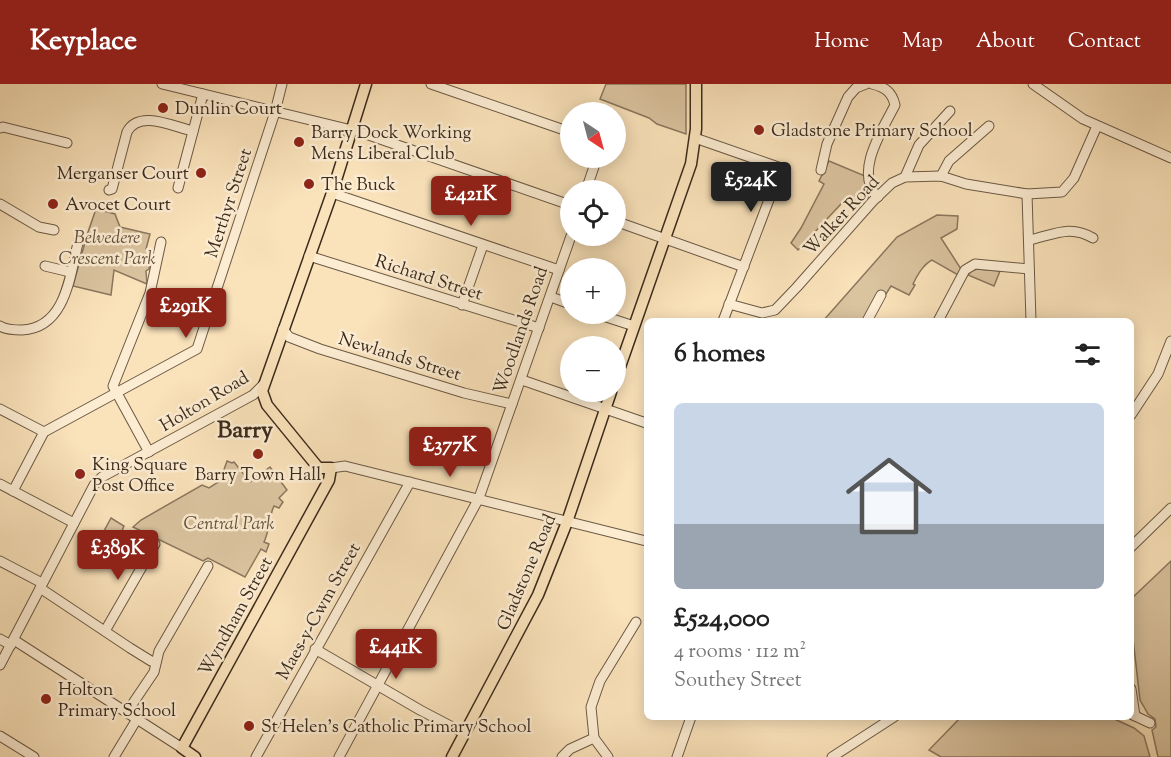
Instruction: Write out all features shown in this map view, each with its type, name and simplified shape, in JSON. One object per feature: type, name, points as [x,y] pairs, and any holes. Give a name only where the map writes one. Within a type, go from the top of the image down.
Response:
[{"type":"main road","name":"Holton Road","points":[[263,385],[332,193],[366,84]]},
{"type":"main road","points":[[626,349],[688,172],[695,138],[696,84]]},
{"type":"main road","points":[[263,385],[263,397],[267,405],[316,465],[319,468],[331,468]]},
{"type":"main road","name":"Gladstone Road","points":[[452,757],[538,595],[567,522],[608,402]]},
{"type":"main road","name":"Wyndham Street","points":[[182,748],[323,494],[331,468]]},
{"type":"main road","points":[[182,748],[195,757]]},
{"type":"street","points":[[162,84],[352,131],[560,202]]},
{"type":"street","name":"Merthyr Street","points":[[44,432],[197,349],[275,112],[282,84]]},
{"type":"street","points":[[430,84],[560,129]]},
{"type":"street","points":[[821,170],[827,144],[848,97],[856,88],[866,84]]},
{"type":"street","points":[[872,84],[882,86],[892,94],[896,105],[870,156],[868,175],[873,192],[878,197]]},
{"type":"street","points":[[1033,84],[1078,116],[1171,158]]},
{"type":"street","points":[[178,188],[203,94]]},
{"type":"street","points":[[905,177],[919,145],[950,111]]},
{"type":"street","points":[[109,190],[112,189],[127,132],[132,124],[146,120],[193,132]]},
{"type":"street","points":[[941,176],[949,161],[989,126]]},
{"type":"street","name":"Walker Road","points":[[729,304],[762,313],[775,310],[878,197],[892,183],[905,177],[941,176],[966,184],[1027,194],[1062,192],[1069,186],[1097,126]]},
{"type":"street","points":[[0,128],[67,143]]},
{"type":"street","points":[[695,138],[781,168],[724,318]]},
{"type":"street","points":[[332,193],[375,210],[558,270]]},
{"type":"street","points":[[1027,194],[1030,318]]},
{"type":"street","points":[[0,204],[39,227],[54,231]]},
{"type":"street","points":[[626,224],[744,267]]},
{"type":"street","points":[[1029,240],[1071,230],[1094,238]]},
{"type":"street","points":[[149,452],[113,389],[114,381],[150,293],[161,242]]},
{"type":"street","points":[[1,330],[31,330],[45,325],[53,318],[60,307],[70,272],[74,245]]},
{"type":"street","points":[[462,305],[483,246]]},
{"type":"street","name":"Woodlands Road","points":[[339,757],[479,498],[567,246]]},
{"type":"street","name":"Richard Street","points":[[309,256],[539,328]]},
{"type":"street","points":[[940,318],[965,270],[975,264],[1029,269]]},
{"type":"street","points":[[45,266],[70,272]]},
{"type":"street","points":[[869,318],[881,295]]},
{"type":"street","points":[[551,297],[560,300]]},
{"type":"street","points":[[626,323],[634,326]]},
{"type":"street","name":"Newlands Street","points":[[283,329],[289,337],[320,349],[464,393],[512,404]]},
{"type":"street","points":[[1134,410],[1158,374],[1171,341]]},
{"type":"street","points":[[522,380],[644,422]]},
{"type":"street","name":"Holton Road","points":[[0,665],[94,485],[102,477],[253,395],[263,385]]},
{"type":"street","points":[[0,409],[44,432],[13,491]]},
{"type":"street","points":[[331,468],[345,466],[644,541]]},
{"type":"street","name":"Maes-y-Cwm Street","points":[[256,757],[410,482]]},
{"type":"street","points":[[0,484],[74,523]]},
{"type":"street","points":[[1134,544],[1171,508]]},
{"type":"street","points":[[105,631],[155,544]]},
{"type":"street","points":[[0,561],[30,576],[105,631],[156,662]]},
{"type":"street","points":[[127,712],[154,672],[159,651],[208,566]]},
{"type":"street","points":[[608,757],[594,738],[591,707],[600,681],[636,622]]},
{"type":"street","points":[[0,639],[12,642],[182,748]]},
{"type":"street","points":[[315,649],[420,710],[465,733]]},
{"type":"street","points":[[1134,715],[1150,723]]},
{"type":"street","points":[[114,757],[137,719]]},
{"type":"street","points":[[677,757],[690,720]]},
{"type":"street","points":[[832,757],[889,720]]},
{"type":"street","points":[[0,736],[34,757]]},
{"type":"street","points":[[562,757],[570,749],[594,738]]},
{"type":"green space","points":[[606,84],[686,84],[686,134],[657,124],[649,118],[626,109],[626,102],[608,102],[600,99]]},
{"type":"green space","points":[[829,161],[865,176],[867,200],[841,204],[798,250],[791,243],[824,184],[819,181]]},
{"type":"green space","name":"Belvedere Crescent Park","points":[[96,209],[115,214],[120,227],[150,234],[146,249],[151,252],[149,269],[146,271],[147,284],[114,270],[111,295],[73,286]]},
{"type":"green space","points":[[937,215],[958,216],[957,229],[941,238],[961,269],[958,275],[932,260],[919,273],[909,295],[891,286],[886,294],[880,291],[867,318],[826,318],[897,237]]},
{"type":"green space","points":[[977,269],[1000,271],[994,286],[968,275]]},
{"type":"green space","name":"Central Park","points":[[227,461],[234,462],[250,482],[270,467],[287,490],[279,498],[283,502],[279,508],[274,506],[272,510],[264,542],[269,544],[266,552],[261,549],[245,577],[208,558],[203,561],[133,527],[141,520],[202,485],[209,488],[220,481]]},
{"type":"green space","points":[[111,518],[124,526],[108,563],[91,555]]},
{"type":"green space","points":[[1171,561],[1171,757],[1158,757],[1152,730],[1156,727],[1155,719],[1148,714],[1140,700],[1134,647],[1134,596]]},
{"type":"green space","points":[[958,720],[1117,720],[1134,728],[1144,736],[1150,757],[941,757],[929,750]]},
{"type":"place","name":"Dunlin Court","points":[[163,108]]},
{"type":"place","name":"Gladstone Primary School","points":[[759,130]]},
{"type":"place","name":"Barry Dock Working Mens Liberal Club","points":[[299,142]]},
{"type":"place","name":"Merganser Court","points":[[201,173]]},
{"type":"place","name":"The Buck","points":[[309,184]]},
{"type":"place","name":"Avocet Court","points":[[53,204]]},
{"type":"place","name":"Barry Town Hall","points":[[258,454]]},
{"type":"place","name":"King Square Post Office","points":[[80,474]]},
{"type":"place","name":"Holton Primary School","points":[[46,699]]},
{"type":"place","name":"St Helen's Catholic Primary School","points":[[249,726]]},
{"type":"district","name":"Barry","points":[[245,429]]}]
